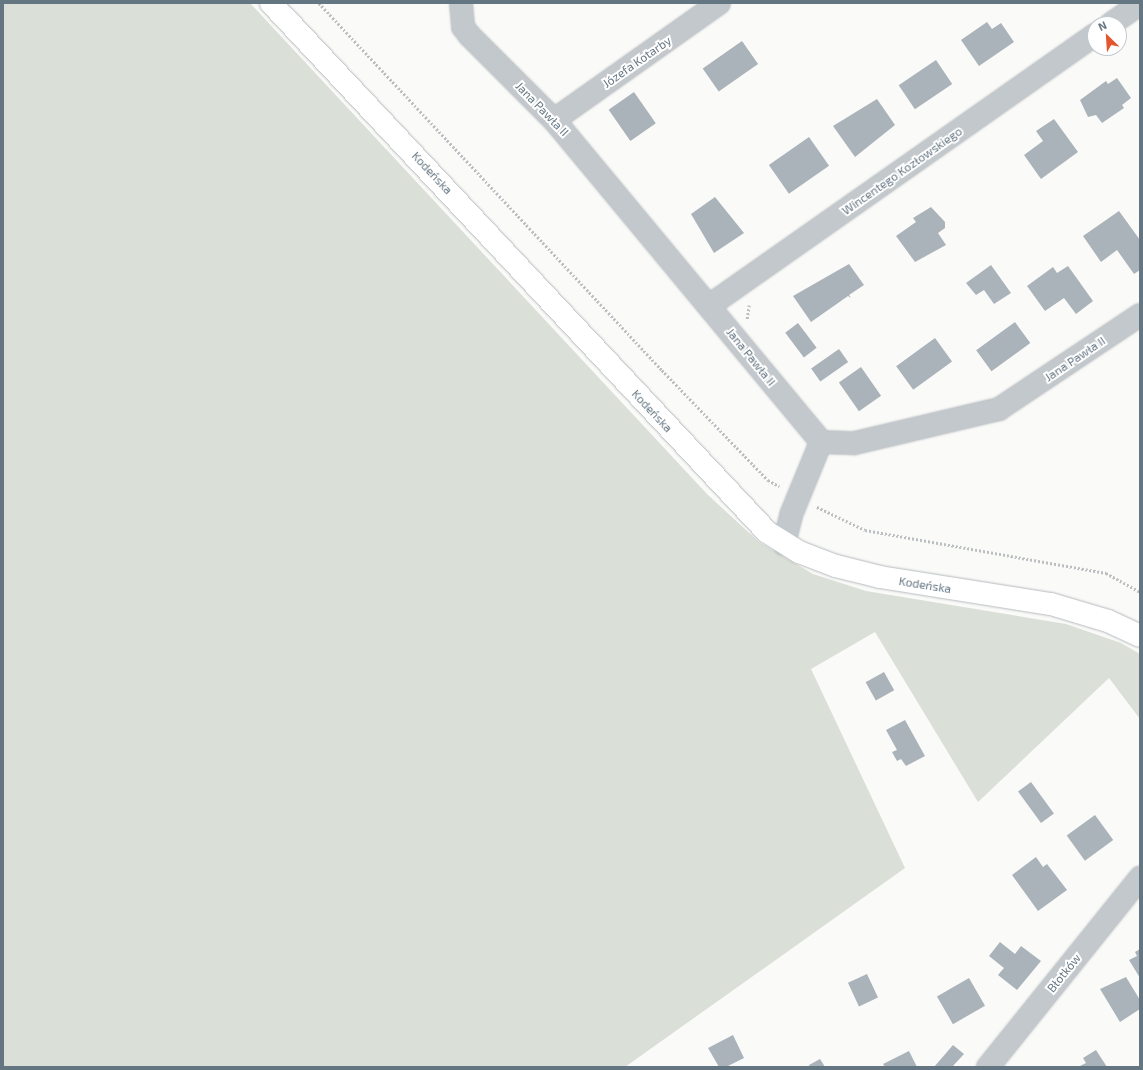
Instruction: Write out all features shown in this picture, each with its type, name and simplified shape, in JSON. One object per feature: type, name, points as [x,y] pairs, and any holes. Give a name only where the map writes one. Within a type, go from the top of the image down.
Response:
[{"type":"main road","name":"Kodeńska","points":[[272,3],[752,518],[784,544],[815,560],[880,577],[1051,604],[1108,621],[1140,636]]},
{"type":"street","name":"Jana Pawła II","points":[[461,3],[463,28],[554,120],[821,442],[855,443],[999,409],[1140,315]]},
{"type":"street","name":"Józefa Kotarby","points":[[554,120],[719,3]]},
{"type":"street","points":[[1123,16],[1140,4]]},
{"type":"street","name":"Wincentego Kozłowskiego","points":[[709,306],[1087,41]]},
{"type":"street","points":[[784,544],[798,498],[821,442]]},
{"type":"street","name":"Błotków","points":[[988,1067],[1140,878]]},
{"type":"path","points":[[319,3],[768,480],[798,498],[865,530],[1106,573],[1140,592]]},
{"type":"path","points":[[746,326],[750,300]]},
{"type":"shaded area","points":[[3,3],[250,3],[707,494],[759,542],[813,574],[866,591],[1066,624],[1121,643],[1140,654],[1140,719],[1109,678],[978,802],[875,632],[811,669],[905,868],[625,1067],[3,1067]]},
{"type":"building","points":[[987,22],[992,29],[1001,23],[1014,42],[979,66],[961,40]]},
{"type":"building","points":[[742,41],[758,64],[719,91],[703,69]]},
{"type":"building","points":[[936,60],[952,84],[915,109],[899,85]]},
{"type":"building","points":[[1117,78],[1131,98],[1122,105],[1124,108],[1102,123],[1096,115],[1088,117],[1080,100],[1106,81],[1108,84]]},
{"type":"building","points":[[634,92],[656,123],[630,141],[609,110]]},
{"type":"building","points":[[877,99],[895,125],[855,157],[833,126]]},
{"type":"building","points":[[1054,119],[1078,152],[1041,179],[1024,155],[1043,141],[1036,131]]},
{"type":"building","points":[[809,137],[829,166],[789,194],[769,165]]},
{"type":"building","points":[[715,197],[744,233],[714,253],[691,214]]},
{"type":"building","points":[[931,207],[945,222],[945,228],[938,233],[946,245],[915,262],[896,236],[916,222],[913,218]]},
{"type":"building","points":[[1119,211],[1140,240],[1140,270],[1134,274],[1117,250],[1101,262],[1083,236]]},
{"type":"building","points":[[849,264],[864,285],[849,295],[851,298],[848,296],[811,322],[793,296]]},
{"type":"building","points":[[991,265],[1011,293],[994,304],[984,290],[976,295],[966,283]]},
{"type":"building","points":[[1068,266],[1093,301],[1076,314],[1064,298],[1045,311],[1027,286],[1053,267],[1057,273]]},
{"type":"building","points":[[1015,322],[1030,343],[991,371],[976,350]]},
{"type":"building","points":[[798,323],[817,348],[804,357],[785,333]]},
{"type":"building","points":[[935,338],[952,361],[913,390],[896,366]]},
{"type":"building","points":[[839,349],[848,362],[820,382],[811,369]]},
{"type":"building","points":[[861,367],[881,396],[859,411],[839,382]]},
{"type":"building","points":[[884,672],[894,690],[876,701],[866,682]]},
{"type":"building","points":[[905,720],[925,756],[906,766],[901,759],[897,761],[892,752],[897,750],[886,730]]},
{"type":"building","points":[[1031,782],[1054,814],[1041,823],[1018,791]]},
{"type":"building","points":[[1095,815],[1113,840],[1085,861],[1067,836]]},
{"type":"building","points":[[1036,857],[1043,867],[1047,864],[1067,890],[1038,911],[1012,875]]},
{"type":"building","points":[[1000,942],[1015,954],[1021,946],[1041,961],[1017,990],[998,975],[1004,968],[989,956]]},
{"type":"building","points":[[1140,949],[1140,978],[1129,960],[1137,956],[1135,952]]},
{"type":"building","points":[[867,974],[878,998],[859,1006],[848,983]]},
{"type":"building","points":[[1126,977],[1140,1000],[1140,1009],[1120,1022],[1100,989]]},
{"type":"building","points":[[969,978],[985,1006],[953,1024],[937,996]]},
{"type":"building","points":[[733,1035],[744,1058],[726,1067],[719,1067],[708,1048]]},
{"type":"building","points":[[953,1045],[964,1054],[952,1067],[934,1067]]},
{"type":"building","points":[[1096,1050],[1107,1067],[1078,1067],[1086,1063],[1083,1058]]},
{"type":"building","points":[[909,1051],[917,1067],[885,1067],[883,1064]]},
{"type":"building","points":[[820,1059],[825,1067],[810,1067],[809,1065]]}]
